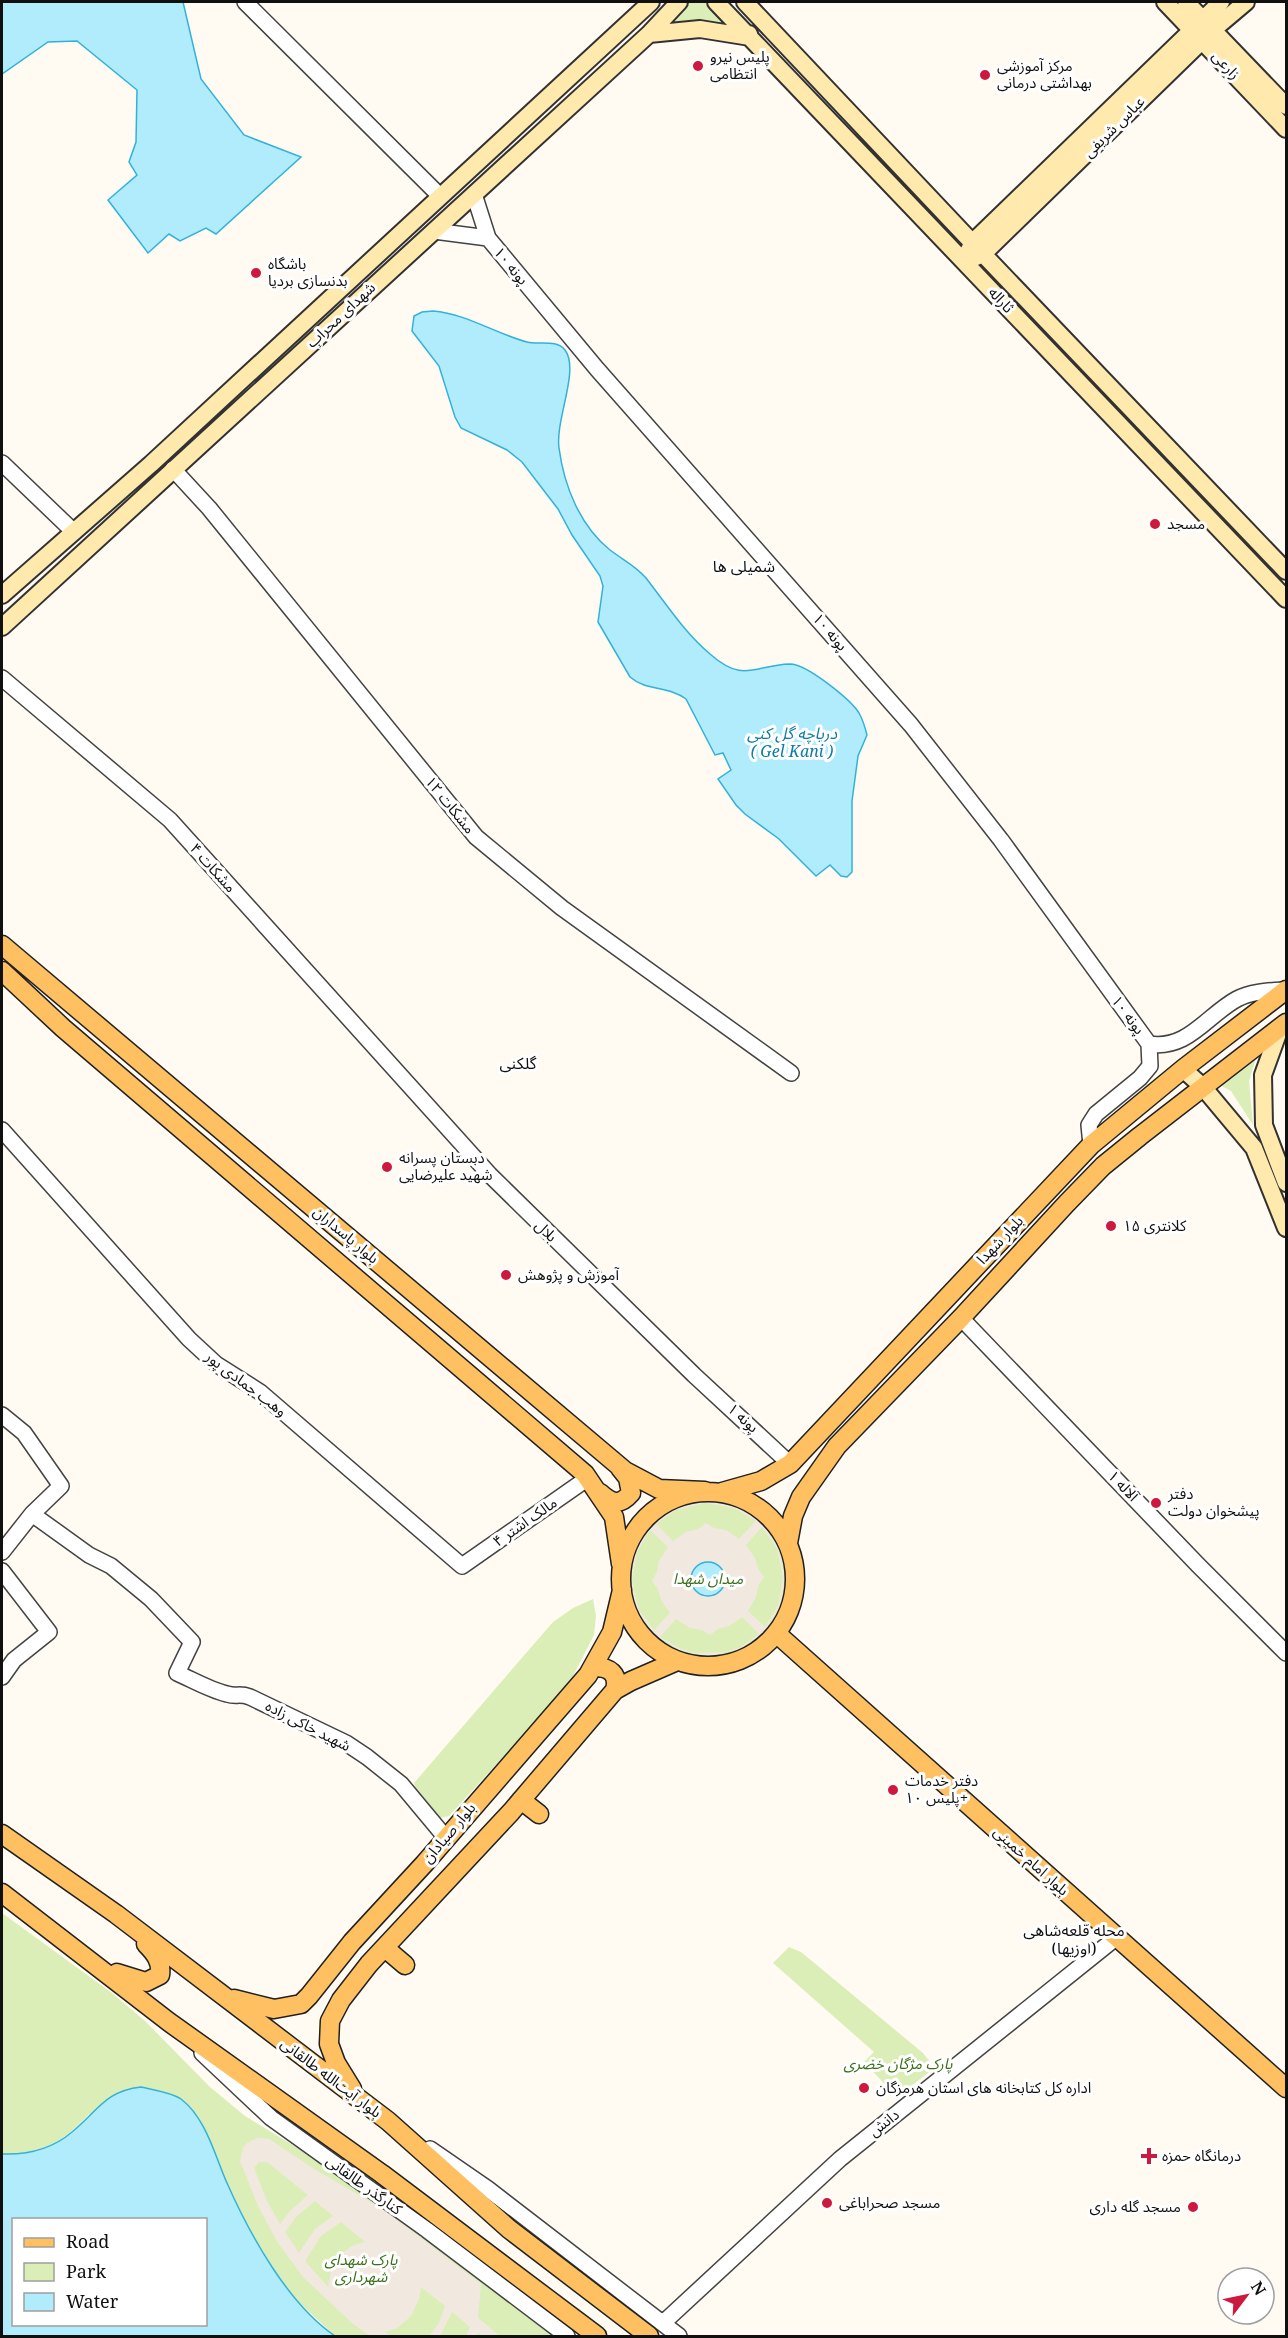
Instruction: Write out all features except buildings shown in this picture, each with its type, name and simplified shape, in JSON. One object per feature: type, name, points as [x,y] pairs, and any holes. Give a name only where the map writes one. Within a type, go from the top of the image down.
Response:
[{"type":"main road","points":[[632,21],[635,2]]},
{"type":"main road","name":"شهدای محراب","points":[[2,595],[159,456],[651,2]]},
{"type":"main road","name":"شهدای محراب","points":[[2,627],[649,33],[679,2]]},
{"type":"main road","name":"ثاراله","points":[[716,2],[1287,599]]},
{"type":"main road","name":"ثاراله","points":[[745,2],[1287,571]]},
{"type":"main road","points":[[649,33],[700,29],[750,37],[749,30],[752,24],[763,21],[756,2]]},
{"type":"main road","name":"زارعی","points":[[1166,2],[1203,29],[1287,106]]},
{"type":"main road","name":"زارعی","points":[[1186,2],[1203,29],[1287,129]]},
{"type":"main road","name":"عباس شریفی","points":[[1203,29],[1221,2]]},
{"type":"main road","name":"عباس شریفی","points":[[978,248],[1203,29],[1245,2]]},
{"type":"main road","points":[[965,262],[978,248]]},
{"type":"main road","points":[[1203,513],[1210,514],[1214,510],[1217,504],[1215,496]]},
{"type":"main road","points":[[1247,558],[1243,544],[1248,539],[1257,540]]},
{"type":"main road","name":"بلوار پاسداران","points":[[2,945],[616,1464],[659,1489],[713,1491]]},
{"type":"main road","name":"بلوار پاسداران","points":[[2,971],[63,1028],[588,1478],[614,1517],[621,1564]]},
{"type":"main road","name":"بلوار شهدا","points":[[713,1491],[761,1481],[790,1464],[1091,1145],[1183,1069],[1287,990]]},
{"type":"main road","points":[[1283,1026],[1263,1075],[1264,1125],[1287,1183]]},
{"type":"main road","name":"بلوار شهدا","points":[[788,1543],[793,1516],[801,1497],[837,1446],[1103,1166],[1283,1026]]},
{"type":"main road","points":[[1183,1069],[1203,1086],[1254,1148],[1287,1228]]},
{"type":"main road","points":[[600,1493],[608,1501],[616,1503],[625,1500],[631,1493],[628,1478],[616,1464]]},
{"type":"main road","points":[[713,1491],[754,1504],[773,1521],[788,1543],[795,1576],[790,1610],[776,1633],[759,1650],[728,1664],[694,1665],[677,1661],[655,1648],[637,1630],[626,1609],[621,1590],[621,1564],[633,1532],[656,1507],[671,1498],[687,1493],[713,1491]]},
{"type":"main road","name":"بلوار صیادان","points":[[227,1997],[274,2009],[301,2004],[320,1985],[352,1942],[446,1838],[594,1667],[612,1632],[621,1590]]},
{"type":"main road","name":"بلوار امام خمینی","points":[[776,1633],[1287,2088]]},
{"type":"main road","name":"بلوار صیادان","points":[[360,2101],[336,2063],[329,2044],[330,2021],[341,2000],[385,1948],[521,1800],[615,1690],[677,1661]]},
{"type":"main road","points":[[594,1667],[611,1670],[615,1676],[615,1690]]},
{"type":"main road","points":[[521,1800],[539,1814]]},
{"type":"main road","name":"بلوار آیت‌الله طالقانی","points":[[2,1834],[116,1914],[388,2121],[509,2229],[649,2337]]},
{"type":"main road","points":[[2,1893],[170,2022],[392,2181],[597,2337]]},
{"type":"main road","points":[[96,1964],[146,1983],[160,1975],[161,1968],[158,1959],[148,1945],[116,1914]]},
{"type":"main road","points":[[385,1948],[405,1965]]},
{"type":"main road","points":[[320,1985],[315,1994],[319,2004],[327,2006],[341,2000]]},
{"type":"street","points":[[245,2],[440,196]]},
{"type":"street","points":[[434,231],[488,238],[474,194]]},
{"type":"street","name":"پونه ۱۰","points":[[488,238],[597,369],[911,725],[1001,840],[1149,1044],[1150,1066],[1140,1078],[1096,1114],[1089,1125],[1091,1145]]},
{"type":"street","points":[[2,463],[74,532]]},
{"type":"street","name":"مشکات ۱۲","points":[[173,469],[208,508],[476,837],[562,908],[791,1074]]},
{"type":"street","name":"مشکات ۴","points":[[2,678],[170,820],[404,1081]]},
{"type":"street","name":"پونه ۱۰","points":[[1149,1044],[1160,1046],[1175,1044],[1239,998],[1255,992],[1287,990]]},
{"type":"street","name":"بلال","points":[[404,1081],[490,1176],[694,1374]]},
{"type":"street","name":"وهب جمادی پور","points":[[2,1130],[189,1339],[216,1364],[266,1397],[462,1566]]},
{"type":"street","name":"آلاله ۱","points":[[961,1318],[1191,1558],[1287,1653]]},
{"type":"street","name":"پونه ۱","points":[[694,1374],[790,1464]]},
{"type":"street","points":[[2,1415],[24,1433],[61,1486],[32,1514],[2,1552]]},
{"type":"street","name":"مالک اشتر ۴","points":[[462,1566],[588,1478]]},
{"type":"street","name":"شهید خاکی زاده","points":[[32,1514],[89,1555],[111,1566],[151,1599],[183,1632],[192,1642],[177,1673],[225,1694],[234,1696],[241,1693],[346,1743],[400,1784],[446,1838]]},
{"type":"street","points":[[2,1571],[48,1632],[14,1660],[2,1677]]},
{"type":"street","name":"دانش","points":[[663,2323],[840,2159],[1117,1937]]},
{"type":"street","name":"کنارگذر طالقانی","points":[[170,2022],[271,2118],[427,2230],[567,2337]]},
{"type":"street","points":[[388,2121],[488,2189],[679,2337]]},
{"type":"green space","points":[[688,2],[705,2],[729,25],[696,23],[662,28]]},
{"type":"green space","points":[[1256,1058],[1249,1081],[1253,1125],[1231,1091],[1218,1084]]},
{"type":"green space","name":"میدان شهدا","points":[[708,1502],[723,1503],[737,1508],[763,1524],[779,1550],[784,1564],[784,1594],[779,1608],[763,1634],[737,1650],[723,1655],[708,1656],[693,1655],[679,1650],[653,1634],[637,1608],[632,1594],[631,1579],[632,1564],[637,1550],[653,1524],[679,1508],[693,1503]]},
{"type":"green space","points":[[593,1599],[596,1616],[594,1635],[573,1676],[560,1695],[449,1816],[439,1818],[416,1789],[414,1783],[553,1622],[573,1608]]},
{"type":"green space","name":"پارک شهدای شهرداری","points":[[2,1913],[112,1993],[145,2021],[210,2087],[245,2116],[357,2184],[559,2336],[335,2336],[292,2296],[259,2248],[229,2187],[89,2114],[70,2132],[50,2145],[28,2152],[2,2154]]},
{"type":"green space","name":"پارک مژگان خضری","points":[[789,1947],[801,1952],[923,2053],[930,2062],[928,2073],[897,2097],[864,2062],[874,2052],[773,1963]]},
{"type":"shaded area","points":[[705,1501],[735,1506],[761,1522],[778,1547],[785,1577],[780,1606],[764,1632],[740,1649],[710,1656],[681,1651],[655,1635],[637,1611],[631,1581],[635,1551],[651,1526],[676,1508]],"holes":[[[705,1503],[734,1508],[756,1521],[739,1539],[726,1530],[714,1528],[706,1523],[673,1541],[656,1524],[676,1510]],[[762,1527],[777,1548],[783,1577],[778,1606],[765,1627],[748,1611],[764,1577],[746,1545]],[[650,1530],[668,1547],[659,1561],[652,1581],[670,1613],[654,1630],[639,1610],[632,1581],[637,1552]],[[742,1617],[759,1634],[739,1648],[725,1652],[696,1653],[681,1649],[660,1637],[676,1619],[690,1628],[702,1630],[710,1635],[718,1629],[729,1626]]]},
{"type":"shaded area","points":[[257,2138],[269,2139],[314,2169],[383,2209],[481,2284],[478,2318],[500,2336],[483,2336],[478,2333],[476,2336],[466,2336],[470,2327],[452,2312],[440,2336],[429,2336],[439,2323],[445,2306],[421,2287],[419,2299],[411,2316],[397,2328],[385,2332],[391,2336],[370,2336],[352,2323],[304,2278],[278,2243],[258,2206],[240,2161],[243,2148]],"holes":[[[259,2162],[267,2162],[308,2195],[291,2210],[280,2224],[267,2201],[254,2168]],[[315,2201],[333,2216],[315,2229],[299,2253],[285,2232],[297,2216]],[[341,2222],[365,2242],[354,2245],[341,2254],[332,2267],[328,2287],[305,2261],[321,2236]]]},
{"type":"water","points":[[2,2],[183,2],[201,79],[244,135],[301,157],[216,234],[206,228],[180,241],[169,234],[148,253],[108,200],[137,175],[129,162],[136,142],[137,90],[77,41],[48,42],[2,74]]},
{"type":"water","name":"دریاچه گل کنی ( Gel Kani )","points":[[433,311],[457,316],[527,342],[553,343],[562,347],[569,359],[570,370],[560,424],[561,462],[569,491],[590,529],[610,550],[646,578],[692,637],[722,663],[741,671],[778,665],[798,666],[828,684],[859,713],[867,735],[858,756],[852,801],[852,872],[847,877],[841,876],[830,865],[816,876],[779,839],[745,814],[718,779],[731,770],[723,753],[715,755],[686,699],[672,692],[643,685],[630,677],[598,622],[603,586],[600,576],[572,535],[558,509],[522,462],[507,450],[461,428],[455,417],[439,366],[412,331],[414,316],[422,312]]},
{"type":"water","points":[[708,1562],[720,1567],[725,1579],[720,1591],[708,1596],[696,1591],[691,1579],[696,1567]]},
{"type":"water","points":[[141,2087],[177,2097],[190,2107],[209,2138],[236,2203],[272,2267],[302,2306],[335,2336],[2,2336],[2,2154],[30,2152],[56,2143],[72,2132],[110,2097]]},
{"type":"place","name":"پلیس نیرو انتظامی","points":[[698,66]]},
{"type":"place","name":"مرکز آموزشی بهداشتی درمانی","points":[[985,75]]},
{"type":"place","name":"باشگاه بدنسازی بردیا","points":[[256,273]]},
{"type":"place","name":"مسجد","points":[[1155,524]]},
{"type":"place","name":"دبستان پسرانه شهید علیرضایی","points":[[387,1167]]},
{"type":"place","name":"کلانتری ۱۵","points":[[1111,1226]]},
{"type":"place","name":"آموزش و پژوهش","points":[[506,1275]]},
{"type":"place","name":"دفتر پیشخوان دولت","points":[[1156,1503]]},
{"type":"place","name":"دفتر خدمات پلیس ١٠+","points":[[893,1790]]},
{"type":"place","name":"اداره کل کتابخانه های استان هرمزگان","points":[[864,2088]]},
{"type":"place","name":"درمانگاه حمزه","points":[[1149,2156]]},
{"type":"place","name":"مسجد صحراباغی","points":[[827,2203]]},
{"type":"place","name":"مسجد گله داری","points":[[1193,2207]]},
{"type":"district","name":"شمیلی ها","points":[[744,566]]},
{"type":"district","name":"گلکنی","points":[[518,1063]]},
{"type":"district","name":"محله قلعه‌شاهی (اوزیها)","points":[[1074,1939]]}]
